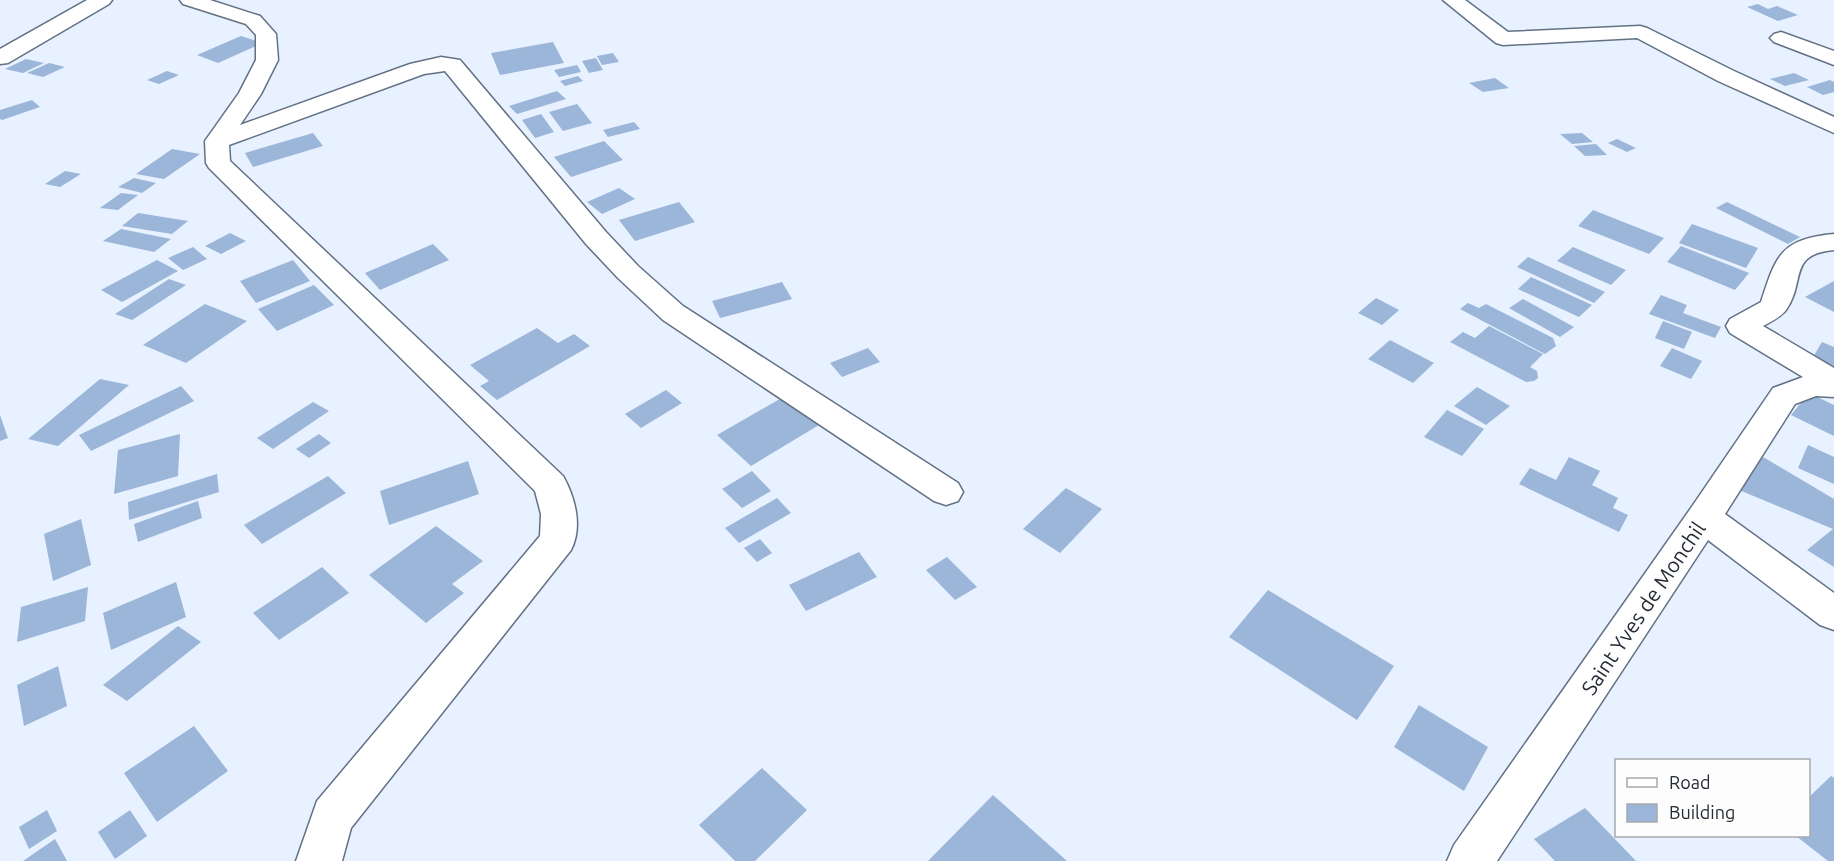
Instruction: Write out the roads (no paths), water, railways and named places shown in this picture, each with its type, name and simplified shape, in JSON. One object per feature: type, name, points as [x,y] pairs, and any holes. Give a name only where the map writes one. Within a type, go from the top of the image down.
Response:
[{"type":"street","points":[[0,58],[102,0]]},
{"type":"street","points":[[190,0],[253,20],[266,34],[267,60],[250,93],[217,141],[218,163],[551,485],[559,514],[558,540],[333,816],[319,861]]},
{"type":"street","points":[[1453,0],[1503,39],[1640,32],[1726,76],[1834,126]]},
{"type":"street","points":[[1781,38],[1834,59]]},
{"type":"street","points":[[217,141],[418,69],[441,64],[452,65],[596,238],[628,272],[673,313],[946,492]]},
{"type":"street","points":[[1834,242],[1812,242],[1790,258],[1774,307],[1741,326],[1834,384]]},
{"type":"street","name":"Saint Yves de Monchil","points":[[1470,861],[1704,518],[1784,396],[1813,385],[1834,384]]},
{"type":"street","points":[[1704,518],[1834,614]]}]
